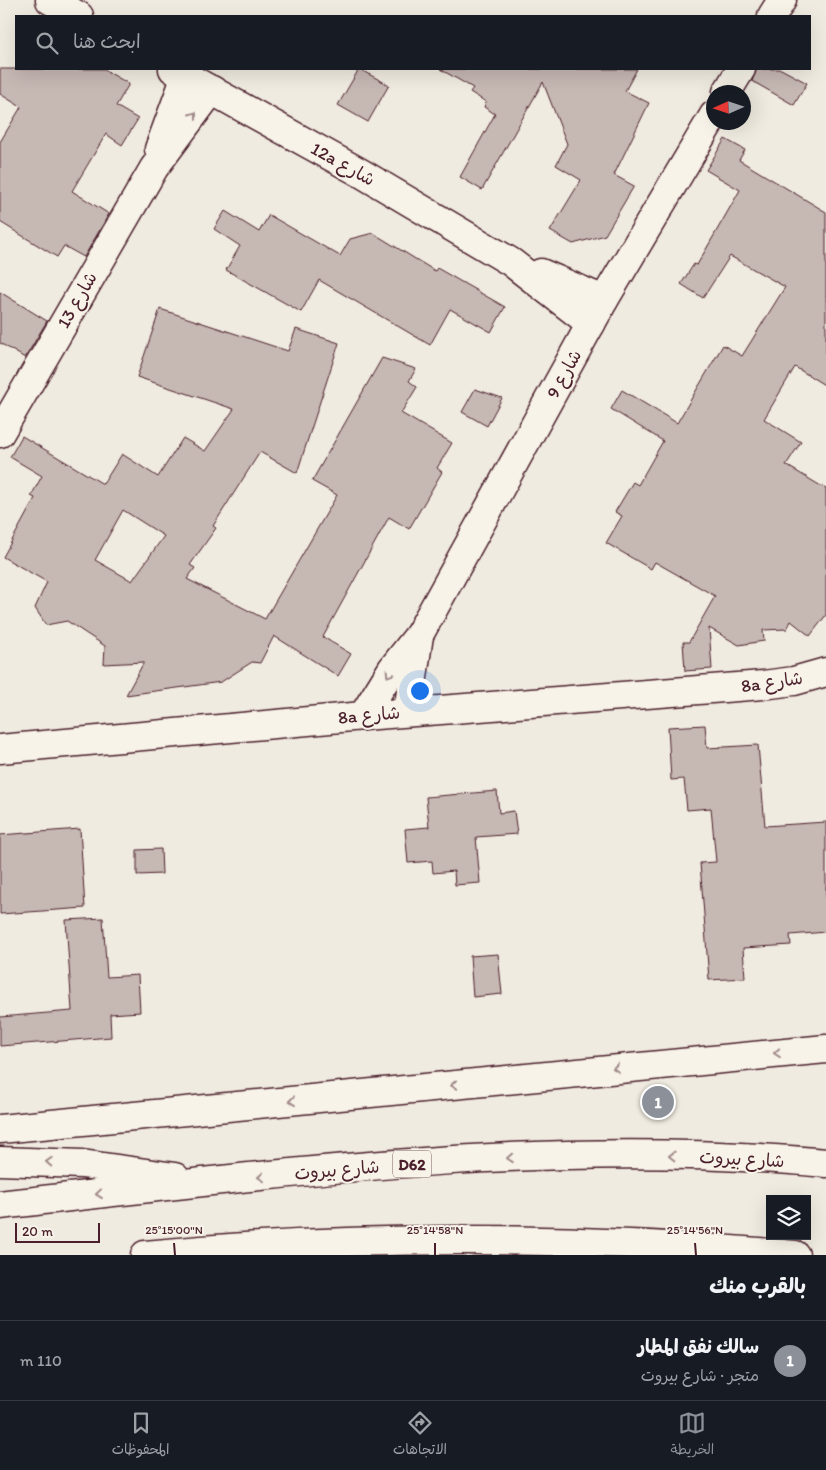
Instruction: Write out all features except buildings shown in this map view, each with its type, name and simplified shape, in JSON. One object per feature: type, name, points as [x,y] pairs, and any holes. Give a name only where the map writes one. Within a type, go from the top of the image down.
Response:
[{"type":"street","points":[[50,0],[77,15]]},
{"type":"street","points":[[731,85],[740,70]]},
{"type":"street","name":"12a شارع","points":[[180,72],[378,183],[511,262],[591,324]]},
{"type":"street","name":"شارع 13","points":[[154,168],[168,123],[180,72]]},
{"type":"street","name":"شارع 13","points":[[0,433],[154,168],[212,90]]},
{"type":"street","name":"شارع 9","points":[[363,716],[392,669],[419,635],[604,300],[706,128]]},
{"type":"street","name":"12a شارع","points":[[511,262],[604,300]]},
{"type":"street","name":"شارع 9","points":[[408,712],[419,635]]},
{"type":"street","name":"8a شارع","points":[[0,749],[408,712],[822,679]]},
{"type":"street","points":[[0,1129],[826,1049]]},
{"type":"street","name":"شارع بيروت","points":[[0,1205],[201,1182],[519,1157],[686,1156],[826,1163]]},
{"type":"street","points":[[0,1161],[82,1164],[139,1170],[201,1182]]},
{"type":"street","points":[[146,1255],[266,1246],[534,1241],[639,1244],[795,1255]]},
{"type":"street","points":[[340,1255],[405,1242]]},
{"type":"place","name":"سالك نفق المطار","points":[[658,1102]]}]
